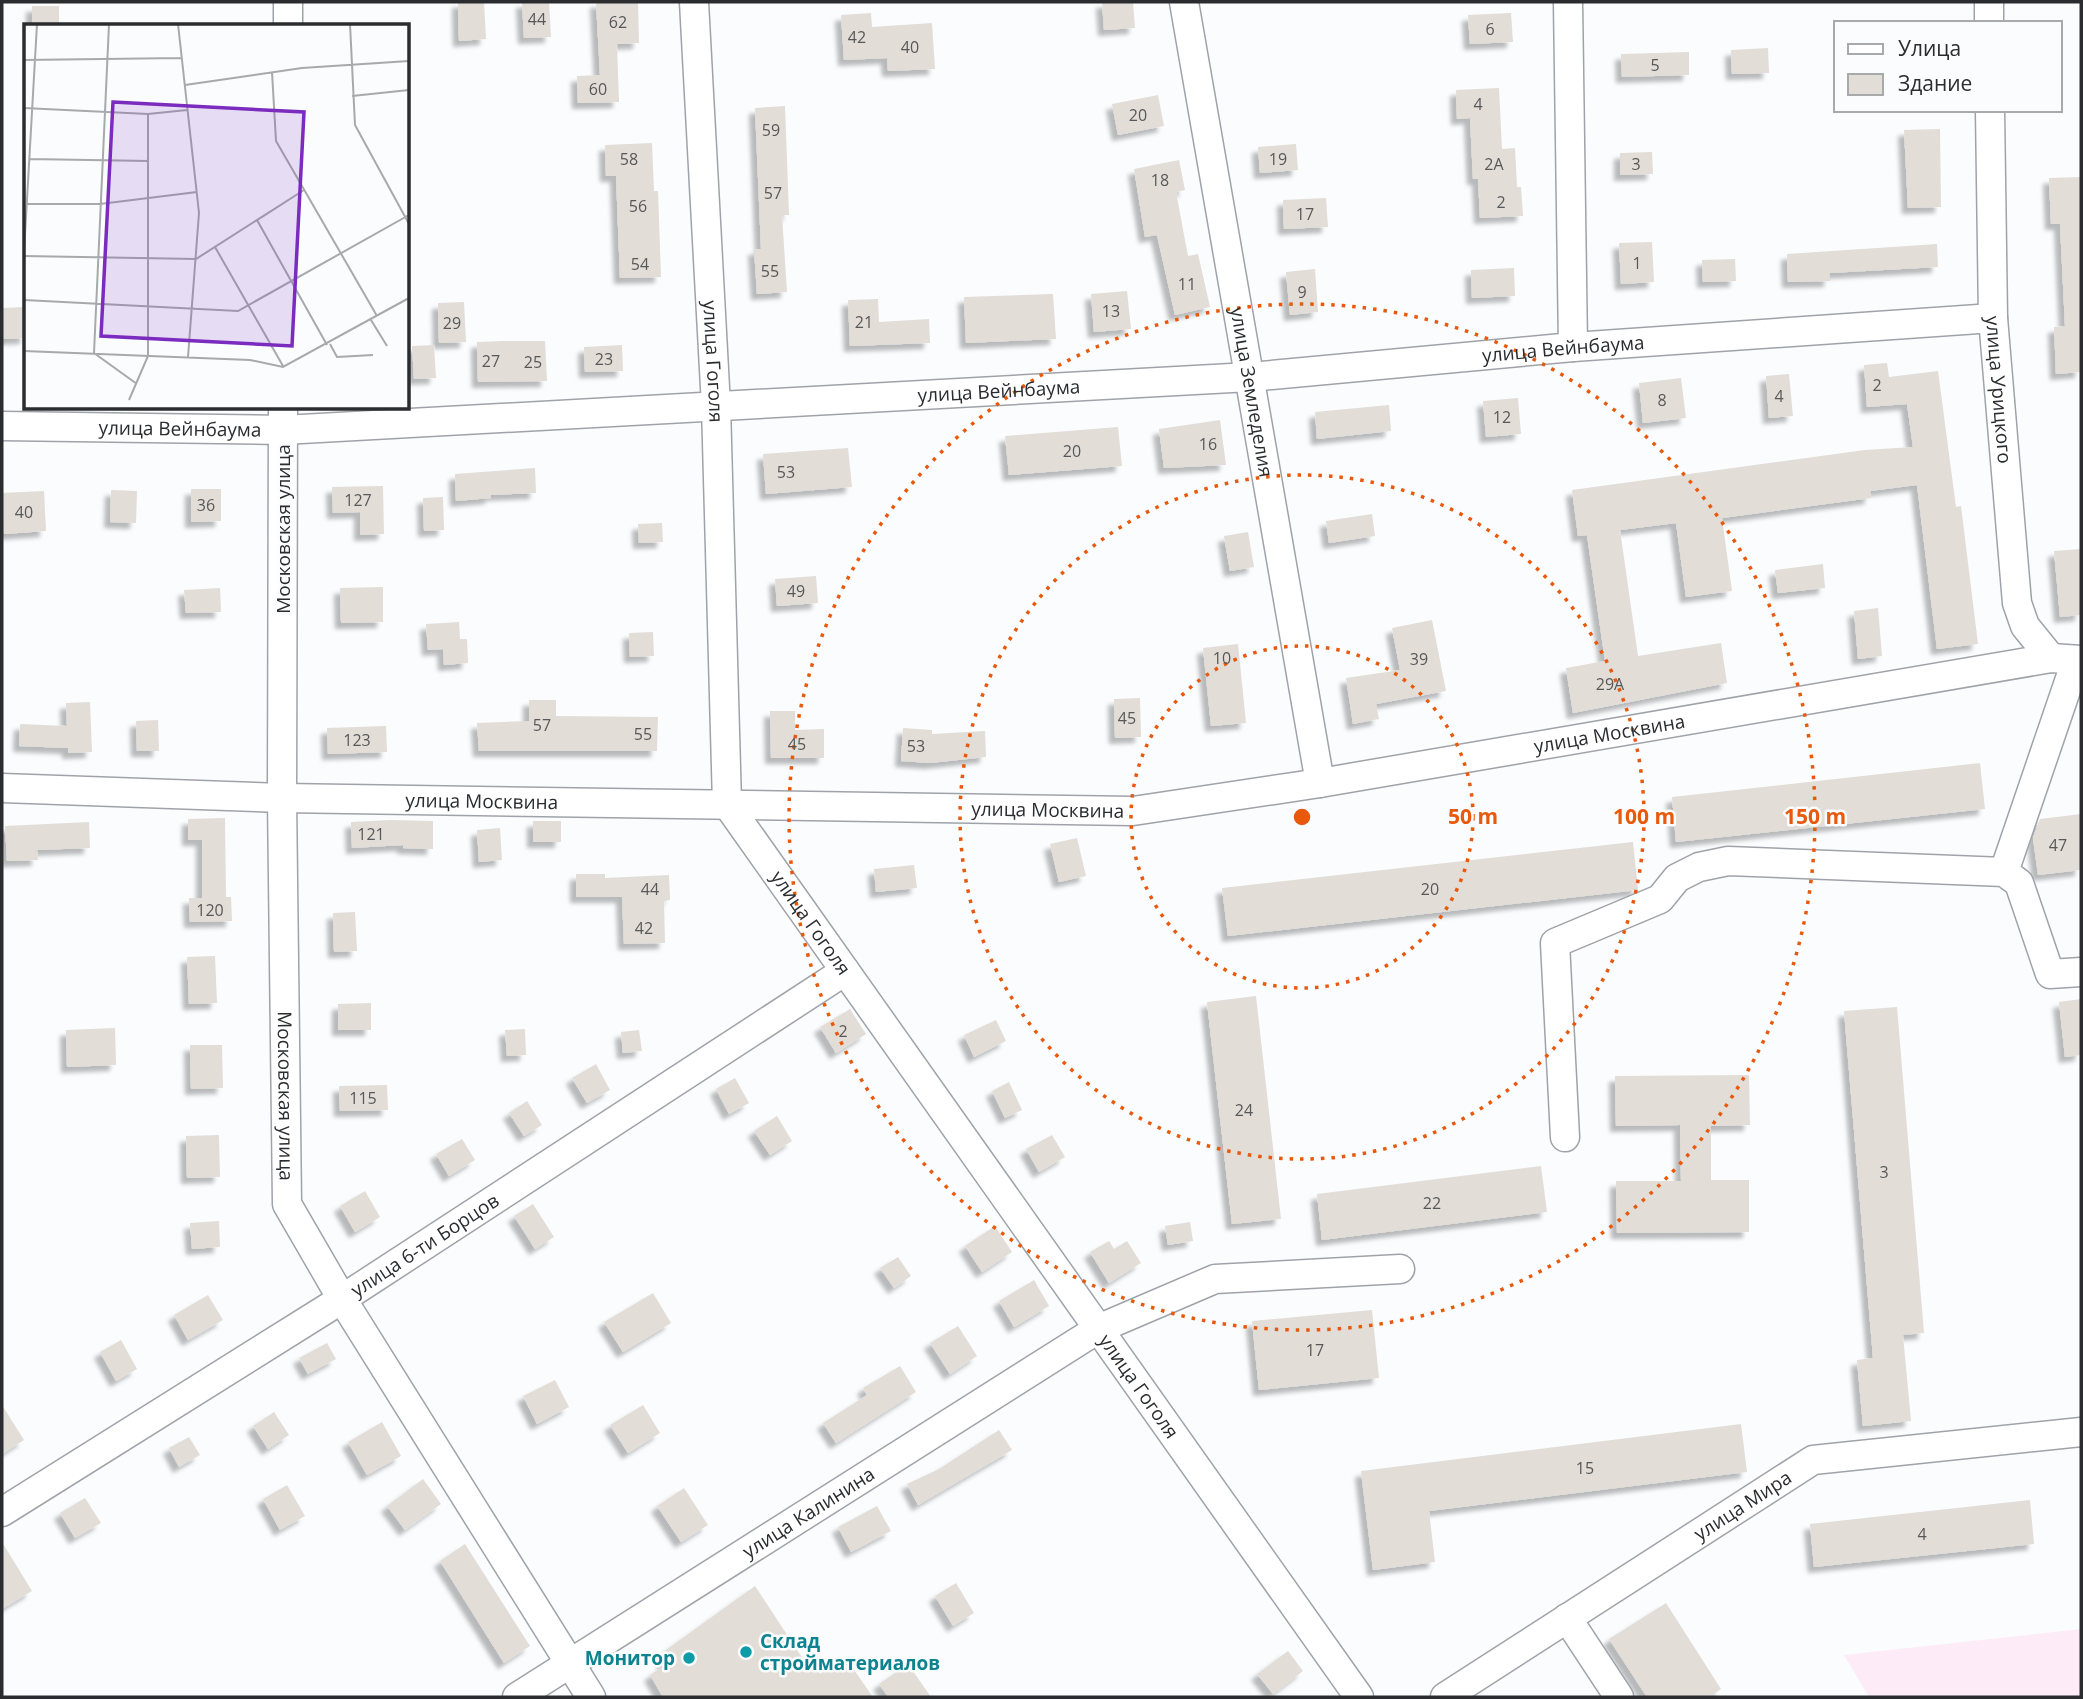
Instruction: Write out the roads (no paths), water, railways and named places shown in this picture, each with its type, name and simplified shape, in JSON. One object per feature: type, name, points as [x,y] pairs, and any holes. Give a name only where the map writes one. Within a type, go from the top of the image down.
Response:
[{"type":"street","points":[[288,2],[288,24]]},
{"type":"street","name":"улица Гоголя","points":[[694,2],[716,406],[727,804],[1359,1697]]},
{"type":"street","name":"улица Земледелия","points":[[1184,2],[1320,783]]},
{"type":"street","points":[[1568,2],[1573,347]]},
{"type":"street","points":[[1989,2],[1989,21]]},
{"type":"street","name":"улица Урицкого","points":[[1990,112],[1993,318],[2017,603],[2025,626],[2069,660]]},
{"type":"street","name":"улица Вейнбаума","points":[[2,426],[716,406],[1250,377],[1573,347],[1993,318]]},
{"type":"street","name":"Московская улица","points":[[283,419],[282,798],[287,1204],[342,1299],[591,1697]]},
{"type":"street","points":[[2004,872],[2069,660]]},
{"type":"street","name":"улица Москвина","points":[[2,788],[282,798],[1133,811],[1320,783],[2069,660]]},
{"type":"street","points":[[1565,1137],[1555,943],[1660,900],[1677,878],[1699,867],[1728,861],[2004,872],[2019,883],[2050,974],[2081,972]]},
{"type":"street","name":"улица 6-ти Борцов","points":[[2,1513],[342,1299],[845,971]]},
{"type":"street","name":"улица Калинина","points":[[517,1697],[1098,1329],[1215,1279],[1399,1269]]},
{"type":"street","name":"улица Мира","points":[[1445,1697],[1813,1460],[2081,1432]]},
{"type":"street","points":[[1567,1618],[1619,1697]]},
{"type":"place","name":"Склад стройматериалов","points":[[746,1652]]},
{"type":"place","name":"Монитор","points":[[689,1658]]}]
